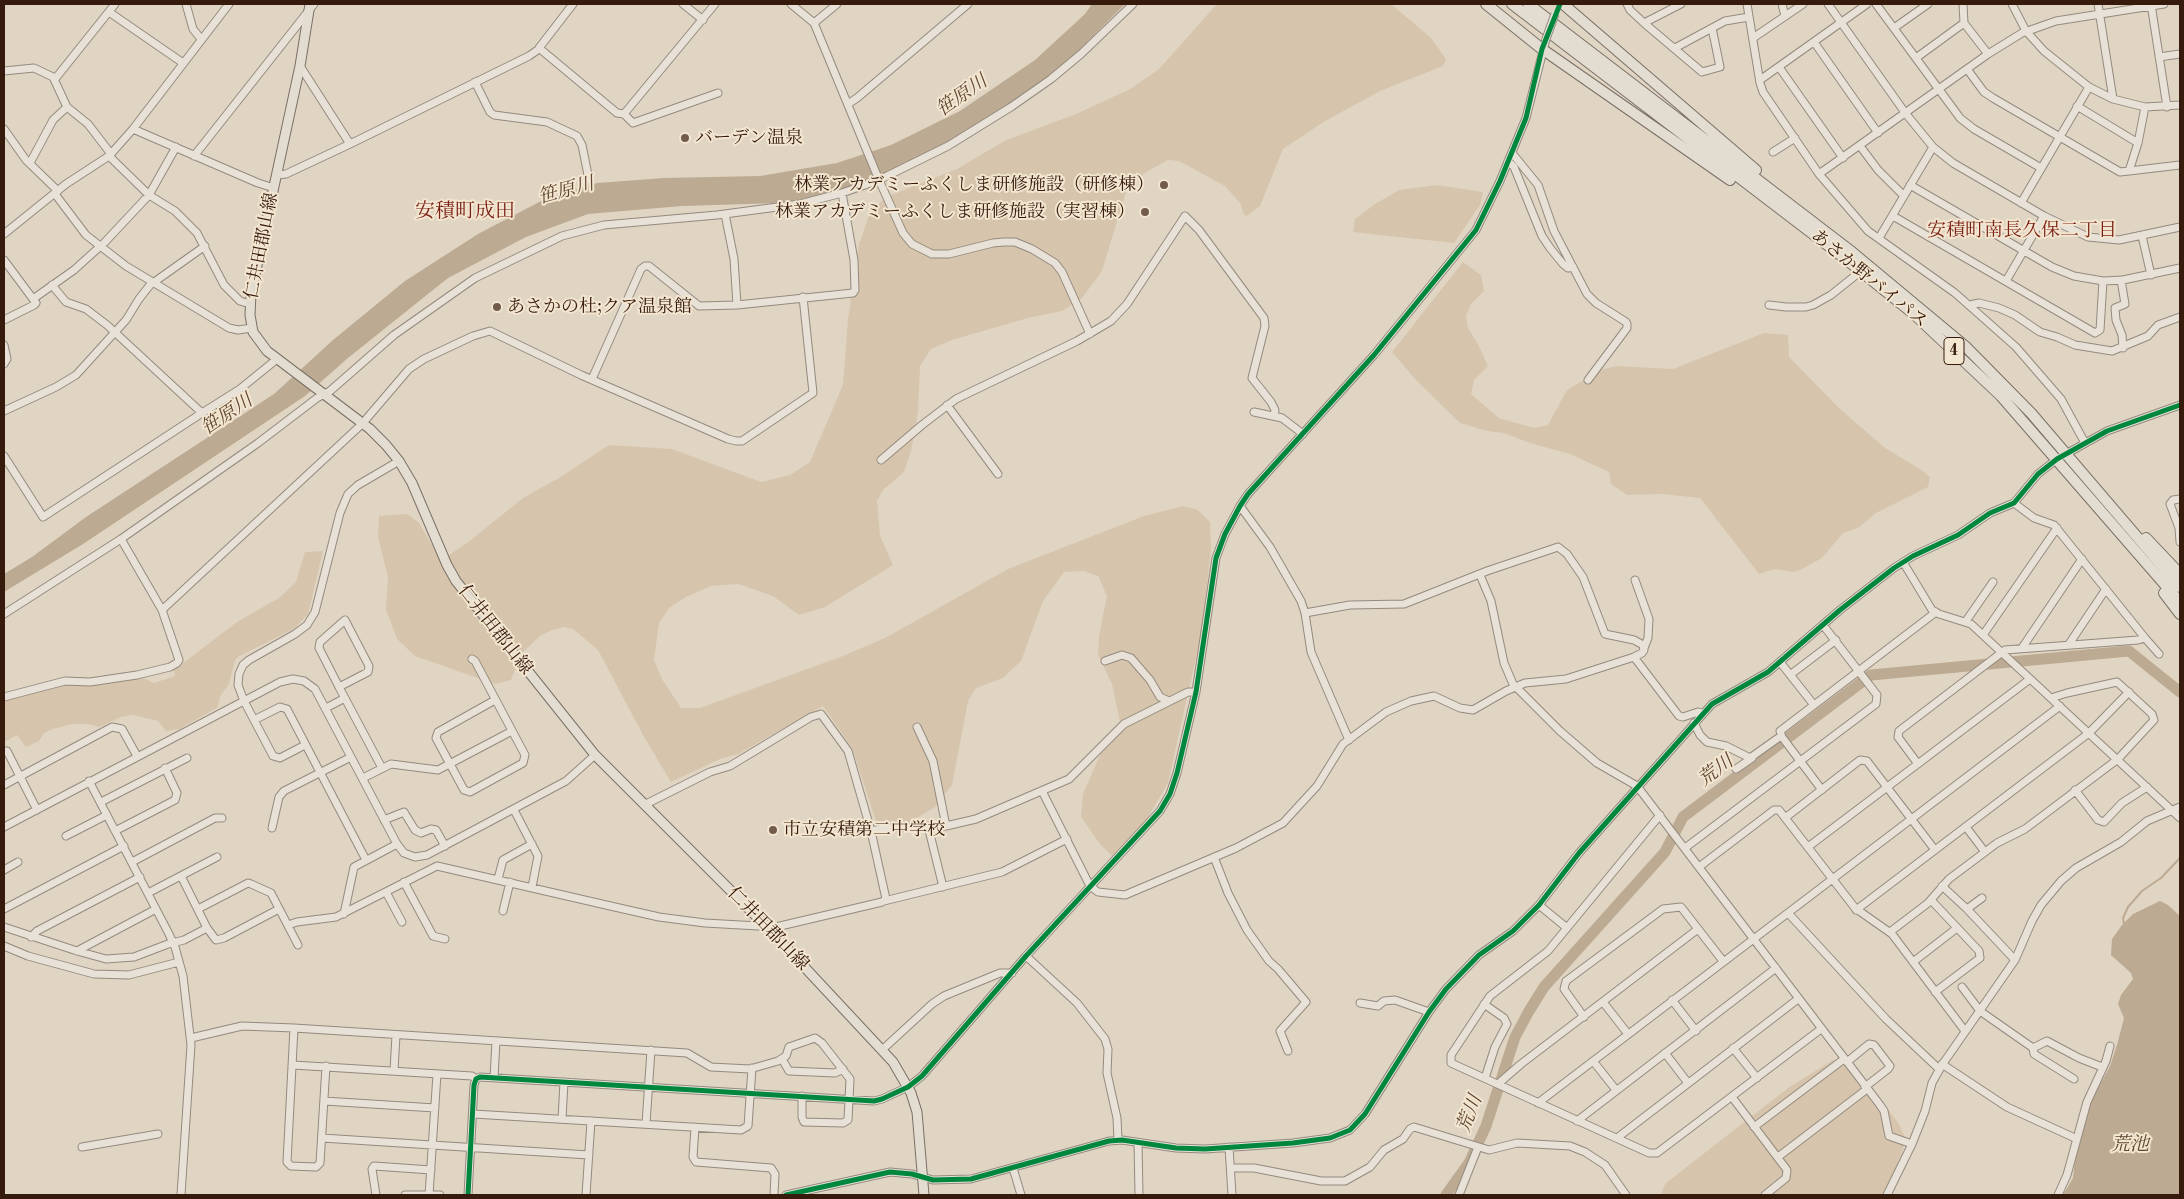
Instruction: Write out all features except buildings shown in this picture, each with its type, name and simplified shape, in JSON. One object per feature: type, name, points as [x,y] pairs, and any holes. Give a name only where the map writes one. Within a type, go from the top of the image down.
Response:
[{"type":"highway","points":[[1486,4],[1544,44],[1698,159],[1794,220]]},
{"type":"highway","name":"あさか野バイパス","points":[[1512,4],[1861,271],[1914,314],[1969,364],[2092,484],[2180,587]]},
{"type":"highway","name":"あさか野バイパス","points":[[1528,4],[1852,252],[1965,346],[2020,400],[2094,502],[2180,602]]},
{"type":"highway","points":[[1562,4],[1852,252]]},
{"type":"highway","points":[[2092,484],[2180,574]]},
{"type":"highway","points":[[2094,502],[2114,534],[2180,614]]},
{"type":"main road","name":"仁井田郡山線","points":[[312,5],[250,304],[252,328],[263,347],[278,360],[377,436],[398,461],[412,484],[447,565],[456,581],[595,755],[768,928],[882,1050],[902,1075],[917,1112],[924,1195]]},
{"type":"street","points":[[55,79],[115,4]]},
{"type":"street","points":[[186,4],[192,26],[201,40]]},
{"type":"street","points":[[4,234],[66,184],[110,155],[230,4]]},
{"type":"street","points":[[540,50],[540,45],[573,4]]},
{"type":"street","points":[[683,4],[702,20]]},
{"type":"street","points":[[624,114],[715,4]]},
{"type":"street","points":[[791,4],[814,23],[903,233],[912,244],[932,254],[949,254],[993,243],[1015,242],[1032,249],[1055,263],[1062,272],[1090,334]]},
{"type":"street","points":[[814,23],[837,4]]},
{"type":"street","points":[[4,614],[121,538],[258,443],[394,335],[475,278],[562,236],[604,225],[725,214],[800,204],[842,193],[879,178],[948,146],[1011,107],[1082,54],[1134,4]]},
{"type":"street","points":[[476,1079],[483,1076],[649,1088],[849,1100],[878,1100],[908,1087],[922,1076],[1026,956],[1160,810],[1170,794],[1177,773],[1196,692],[1216,558],[1225,534],[1240,506],[1374,355],[1476,230],[1526,118],[1544,44],[1562,4]]},
{"type":"street","points":[[1627,4],[1630,10],[1644,23],[1702,72],[1720,67],[1712,28]]},
{"type":"street","points":[[1644,23],[1681,4]]},
{"type":"street","points":[[1747,4],[1760,80],[1766,98],[1819,174],[1861,224],[1970,305],[2012,342],[2061,399],[2085,443]]},
{"type":"street","points":[[1782,4],[1785,16]]},
{"type":"street","points":[[1753,38],[1803,4]]},
{"type":"street","points":[[1828,4],[1932,148],[1953,163],[2044,216],[2074,232],[2095,239],[2119,240],[2180,227]]},
{"type":"street","points":[[1760,80],[1867,4]]},
{"type":"street","points":[[1876,4],[1955,113],[1969,126],[2041,168]]},
{"type":"street","points":[[1894,28],[1928,4]]},
{"type":"street","points":[[1963,4],[1964,22],[1988,54]]},
{"type":"street","points":[[2012,4],[2026,31],[2052,60],[2089,86],[2113,99],[2145,107],[2180,105]]},
{"type":"street","points":[[2098,4],[2113,99]]},
{"type":"street","points":[[1819,174],[1988,54],[2026,31],[2056,21],[2164,4]]},
{"type":"street","points":[[194,156],[312,5]]},
{"type":"street","points":[[848,104],[965,5]]},
{"type":"street","points":[[2151,5],[2166,107]]},
{"type":"street","points":[[109,12],[183,63]]},
{"type":"street","points":[[1675,48],[1725,21],[1749,17]]},
{"type":"street","points":[[1916,58],[1964,22]]},
{"type":"street","points":[[1814,42],[1878,133]]},
{"type":"street","points":[[277,175],[286,174],[350,144],[540,50]]},
{"type":"street","points":[[540,50],[617,113],[624,114],[628,119],[636,123],[718,93]]},
{"type":"street","points":[[2159,57],[2180,54]]},
{"type":"street","points":[[300,66],[350,144]]},
{"type":"street","points":[[1779,67],[1843,158]]},
{"type":"street","points":[[4,71],[34,68],[55,79],[67,107],[88,124],[110,155],[149,194],[175,210],[197,233],[224,285],[238,299],[250,304]]},
{"type":"street","points":[[1967,69],[1987,95],[2120,172],[2180,165]]},
{"type":"street","points":[[475,82],[490,112],[494,116],[547,122],[577,136],[582,145],[589,180]]},
{"type":"street","points":[[2021,202],[2089,86]]},
{"type":"street","points":[[2078,106],[2138,143]]},
{"type":"street","points":[[30,163],[53,120],[67,107]]},
{"type":"street","points":[[2129,171],[2138,143],[2145,107]]},
{"type":"street","points":[[133,128],[194,156],[274,188]]},
{"type":"street","points":[[4,129],[24,158],[56,193],[86,235],[126,266],[228,328],[238,330],[252,328]]},
{"type":"street","points":[[1773,152],[1795,138]]},
{"type":"street","points":[[1860,146],[1878,170],[1904,196]]},
{"type":"street","points":[[33,299],[74,270],[114,233],[149,194],[176,147]]},
{"type":"street","points":[[1879,238],[1932,148]]},
{"type":"street","points":[[1512,153],[1538,185],[1554,230],[1589,297],[1627,324],[1627,328],[1588,380]]},
{"type":"street","points":[[1508,161],[1514,166],[1535,219],[1550,248],[1563,264],[1568,268],[1573,267]]},
{"type":"street","points":[[1910,185],[2068,274],[2103,281],[2151,275],[2180,268]]},
{"type":"street","points":[[592,379],[641,269],[645,266],[649,266],[699,306],[738,305],[850,293],[854,291],[854,260],[842,193]]},
{"type":"street","points":[[725,214],[734,259],[738,305]]},
{"type":"street","points":[[881,460],[948,405],[978,388],[1090,334],[1111,321],[1124,309],[1185,216],[1199,230],[1264,318],[1266,326],[1252,378],[1272,402],[1275,410],[1274,416]]},
{"type":"street","points":[[1893,216],[2096,333],[2100,330],[2103,281]]},
{"type":"street","points":[[2006,281],[2044,216]]},
{"type":"street","points":[[2142,236],[2151,275]]},
{"type":"street","points":[[4,411],[70,380],[126,320],[141,296],[153,283],[205,246]]},
{"type":"street","points":[[4,260],[36,303],[4,320]]},
{"type":"street","points":[[1769,305],[1806,307],[1813,305],[1832,296],[1861,271]]},
{"type":"street","points":[[2121,280],[2125,304],[2115,308],[2116,320],[2122,335],[2123,348]]},
{"type":"street","points":[[52,286],[66,302],[88,310],[202,414]]},
{"type":"street","points":[[162,610],[362,424],[403,376],[420,361],[483,332],[495,334],[736,442],[742,441],[813,393],[803,297]]},
{"type":"street","points":[[1970,305],[1979,303],[1999,308],[2040,332],[2085,348],[2112,351],[2148,336],[2158,325],[2180,317]]},
{"type":"street","points":[[4,345],[7,359],[4,364]]},
{"type":"street","points":[[4,456],[43,517],[240,389],[278,360]]},
{"type":"street","points":[[948,405],[998,474]]},
{"type":"street","points":[[786,1195],[890,1172],[901,1172],[936,1180],[971,1179],[1103,1142],[1118,1140],[1184,1149],[1312,1141],[1334,1137],[1350,1130],[1365,1114],[1446,989],[1479,955],[1513,931],[1539,905],[1579,853],[1702,713],[1716,701],[1768,672],[1823,625],[1903,562],[1958,535],[1990,513],[2014,503],[2038,474],[2062,456],[2107,431],[2180,405]]},
{"type":"street","points":[[1254,412],[1286,420],[1303,434]]},
{"type":"street","points":[[305,745],[280,758],[273,756],[244,701],[238,685],[239,674],[243,665],[295,634],[307,624],[315,612],[340,513],[348,494],[358,485],[398,461]]},
{"type":"street","points":[[2180,499],[2172,500],[2170,504],[2179,528],[2180,542]]},
{"type":"street","points":[[2014,503],[2034,518],[2054,525],[2057,528],[2159,654]]},
{"type":"street","points":[[1240,506],[1270,547],[1293,586],[1305,613],[1311,652],[1349,740]]},
{"type":"street","points":[[1983,635],[2057,528]]},
{"type":"street","points":[[4,698],[65,681],[90,682],[138,676],[174,665],[179,660],[162,610],[121,538]]},
{"type":"street","points":[[1305,613],[1350,605],[1404,604],[1558,547],[1566,554],[1585,581],[1605,634],[1637,641],[1644,648]]},
{"type":"street","points":[[2022,648],[2082,559]]},
{"type":"street","points":[[1903,562],[1930,607],[1936,612],[1966,621],[1983,635],[2180,818]]},
{"type":"street","points":[[1480,575],[1491,601],[1504,663],[1515,687],[1560,731],[1597,763],[1637,786],[1884,1111],[1889,1136],[1912,1144]]},
{"type":"street","points":[[1042,790],[1090,886],[1098,892],[1125,895],[1241,846],[1283,823],[1322,779],[1338,749],[1386,712],[1411,701],[1434,696],[1460,708],[1473,710],[1524,683],[1572,677],[1642,653],[1648,638],[1649,619],[1635,580]]},
{"type":"street","points":[[1966,621],[1993,582]]},
{"type":"street","points":[[2069,644],[2106,590]]},
{"type":"street","points":[[1822,790],[1781,736],[1780,731],[1936,612]]},
{"type":"street","points":[[339,687],[368,672],[369,666],[345,620],[320,642],[319,648],[339,687],[382,768]]},
{"type":"street","points":[[1685,848],[1876,705],[1877,695],[1823,625]]},
{"type":"street","points":[[1918,764],[1898,737],[1899,731],[2002,652],[2022,648],[2146,638]]},
{"type":"street","points":[[1790,675],[1836,640]]},
{"type":"street","points":[[1105,661],[1122,655],[1131,658],[1150,680],[1160,697],[1169,701]]},
{"type":"street","points":[[1634,657],[1679,716],[1682,717],[1698,712],[1702,713]]},
{"type":"street","points":[[472,659],[495,700],[512,731],[525,756],[524,763],[470,792],[464,790],[436,738],[438,731],[495,700]]},
{"type":"street","points":[[1780,662],[1814,705]]},
{"type":"street","points":[[4,827],[280,682],[296,679],[307,682],[313,687],[326,708],[397,844],[404,853],[418,858],[445,846],[566,781],[595,755]]},
{"type":"street","points":[[1808,847],[2030,679]]},
{"type":"street","points":[[1890,932],[1931,900],[1942,886],[1985,852],[2002,840],[2025,829],[2118,759],[2154,720],[2152,714],[2117,682],[2052,698]]},
{"type":"street","points":[[871,831],[886,828],[946,826],[976,819],[1072,777],[1124,724],[1188,692],[1196,692]]},
{"type":"street","points":[[1856,910],[2089,733],[2129,692]]},
{"type":"street","points":[[326,708],[345,698]]},
{"type":"street","points":[[254,720],[281,706],[287,709],[366,860]]},
{"type":"street","points":[[1538,1103],[1722,961],[1753,940],[2060,706]]},
{"type":"street","points":[[644,805],[710,772],[730,766],[811,717],[821,714],[848,751],[871,831],[886,895],[884,901]]},
{"type":"street","points":[[1694,723],[1700,735],[1707,742],[1726,746],[1752,758]]},
{"type":"street","points":[[918,726],[933,761],[946,826]]},
{"type":"street","points":[[4,786],[115,727],[122,729],[137,756]]},
{"type":"street","points":[[362,778],[391,764],[436,770],[451,764],[512,731]]},
{"type":"street","points":[[1736,769],[1781,736]]},
{"type":"street","points":[[4,750],[7,752],[37,810]]},
{"type":"street","points":[[272,828],[279,797],[284,791],[352,757]]},
{"type":"street","points":[[101,802],[186,758]]},
{"type":"street","points":[[1785,818],[1861,760],[1868,762],[1935,850]]},
{"type":"street","points":[[115,831],[175,800],[177,793],[165,768]]},
{"type":"street","points":[[89,781],[173,942],[183,976],[191,1038],[181,1195]]},
{"type":"street","points":[[2075,790],[2098,820],[2104,822],[2122,802],[2147,787]]},
{"type":"street","points":[[1887,1195],[1912,1144],[1925,1111],[1932,1083],[1941,1066],[2015,960],[2036,913],[2061,881],[2076,868],[2121,842],[2141,824],[2180,807]]},
{"type":"street","points":[[514,810],[538,858],[532,887]]},
{"type":"street","points":[[1699,867],[1774,810],[1779,810],[1856,910],[1890,932],[1965,1031]]},
{"type":"street","points":[[384,820],[404,812],[415,830],[421,833],[431,828],[436,830],[445,846]]},
{"type":"street","points":[[66,836],[107,815]]},
{"type":"street","points":[[1660,815],[1540,958],[1504,985],[1484,1004],[1450,1056],[1452,1063],[1649,1153],[1659,1152],[1822,1029]]},
{"type":"street","points":[[132,862],[215,818],[222,818]]},
{"type":"street","points":[[928,826],[943,887]]},
{"type":"street","points":[[1966,827],[1985,852]]},
{"type":"street","points":[[288,925],[344,914],[404,882],[439,866],[659,917],[705,924],[768,928],[784,926],[1002,872],[1067,839]]},
{"type":"street","points":[[344,914],[352,869],[397,844]]},
{"type":"street","points":[[498,879],[503,860],[532,844]]},
{"type":"street","points":[[4,909],[124,846]]},
{"type":"street","points":[[1214,856],[1228,893],[1247,930],[1269,961],[1306,1002],[1280,1031],[1288,1050]]},
{"type":"street","points":[[148,893],[217,857]]},
{"type":"street","points":[[4,870],[18,862]]},
{"type":"street","points":[[181,876],[214,938],[221,940],[279,909]]},
{"type":"street","points":[[31,937],[37,931],[140,877]]},
{"type":"street","points":[[404,882],[433,936],[444,939]]},
{"type":"street","points":[[503,911],[510,882]]},
{"type":"street","points":[[198,909],[249,883],[269,891],[298,945]]},
{"type":"street","points":[[1942,886],[1967,909],[2015,960]]},
{"type":"street","points":[[386,892],[402,922]]},
{"type":"street","points":[[1967,909],[1982,898]]},
{"type":"street","points":[[1931,900],[1979,951],[1980,958],[1936,992]]},
{"type":"street","points":[[1539,905],[1567,928]]},
{"type":"street","points":[[1584,1017],[1564,989],[1566,980],[1663,908],[1681,906],[1722,961]]},
{"type":"street","points":[[76,951],[156,909]]},
{"type":"street","points":[[1788,913],[1886,1019],[1941,1066],[2007,1107],[2077,1138]]},
{"type":"street","points":[[4,928],[103,958],[130,957],[184,940],[207,928]]},
{"type":"street","points":[[1913,962],[1957,928]]},
{"type":"street","points":[[1498,1084],[1698,929]]},
{"type":"street","points":[[4,946],[28,956],[67,968],[99,975],[129,975],[179,962]]},
{"type":"street","points":[[1026,956],[1077,1003],[1105,1039],[1108,1049],[1107,1073],[1117,1118],[1118,1140]]},
{"type":"street","points":[[1577,1120],[1696,1031],[1776,968]]},
{"type":"street","points":[[882,1050],[944,996],[1000,973],[1012,973]]},
{"type":"street","points":[[1962,987],[1980,1011],[2034,1048]]},
{"type":"street","points":[[1617,1138],[1798,999]]},
{"type":"street","points":[[1360,1003],[1378,1006],[1384,1001],[1394,1000],[1430,1012]]},
{"type":"street","points":[[1672,1000],[1696,1031]]},
{"type":"street","points":[[1603,1002],[1628,1034]]},
{"type":"street","points":[[1484,1004],[1504,1018],[1507,1024],[1495,1047],[1485,1078]]},
{"type":"street","points":[[191,1038],[245,1026],[294,1028],[690,1053],[711,1067],[752,1068],[782,1059],[789,1047],[816,1038],[850,1079],[848,1120],[846,1122],[806,1122],[802,1117],[802,1096]]},
{"type":"street","points":[[294,1028],[287,1162],[291,1166],[316,1167],[320,1163],[326,1066]]},
{"type":"street","points":[[394,1071],[396,1034]]},
{"type":"street","points":[[494,1078],[496,1041]]},
{"type":"street","points":[[2034,1048],[2047,1041],[2079,1058],[2102,1067]]},
{"type":"street","points":[[1754,1127],[1869,1044],[1874,1045],[1890,1066],[1888,1069],[1778,1157]]},
{"type":"street","points":[[2058,1195],[2067,1175],[2087,1102],[2110,1046]]},
{"type":"street","points":[[1733,1048],[1757,1078]]},
{"type":"street","points":[[2034,1048],[2034,1054],[2074,1079]]},
{"type":"street","points":[[646,1124],[651,1050]]},
{"type":"street","points":[[1666,1053],[1688,1083]]},
{"type":"street","points":[[782,1059],[789,1071],[835,1073],[843,1069]]},
{"type":"street","points":[[1593,1061],[1616,1090]]},
{"type":"street","points":[[293,1065],[472,1076],[476,1079]]},
{"type":"street","points":[[473,1114],[744,1129],[748,1126],[752,1068]]},
{"type":"street","points":[[430,1195],[438,1074]]},
{"type":"street","points":[[468,1195],[476,1079]]},
{"type":"street","points":[[562,1119],[564,1082]]},
{"type":"street","points":[[1732,1097],[1787,1170],[1787,1178],[1765,1195]]},
{"type":"street","points":[[324,1101],[435,1108]]},
{"type":"street","points":[[586,1195],[591,1121]]},
{"type":"street","points":[[695,1127],[693,1157],[696,1162],[771,1168],[775,1174],[774,1195]]},
{"type":"street","points":[[1230,1168],[1254,1168],[1321,1181],[1345,1181],[1370,1168],[1384,1150],[1403,1139],[1410,1129],[1414,1127],[1478,1148],[1494,1150],[1517,1143],[1570,1146],[1588,1153],[1605,1165],[1626,1195]]},
{"type":"street","points":[[82,1147],[158,1134]]},
{"type":"street","points":[[322,1138],[589,1155]]},
{"type":"street","points":[[1138,1143],[1139,1195]]},
{"type":"street","points":[[1229,1147],[1232,1195]]},
{"type":"street","points":[[1459,1195],[1478,1148]]},
{"type":"street","points":[[376,1195],[372,1169],[374,1166],[431,1170]]},
{"type":"street","points":[[1013,1168],[1021,1195]]},
{"type":"street","points":[[405,1195],[440,1195]]},
{"type":"shaded area","points":[[1217,4],[1391,4],[1431,38],[1446,59],[1443,66],[1380,91],[1325,121],[1283,149],[1260,206],[1247,216],[1244,215],[1240,203],[1225,186],[1179,161],[1168,160],[1143,174],[1126,192],[1102,271],[1082,298],[1062,311],[1028,318],[952,340],[931,349],[920,366],[918,412],[911,451],[904,472],[883,490],[877,501],[880,536],[893,565],[825,607],[799,615],[773,596],[738,584],[711,586],[686,597],[669,608],[659,623],[654,660],[662,679],[681,708],[700,708],[843,656],[887,637],[1008,569],[1144,516],[1183,506],[1198,510],[1210,522],[1211,548],[1202,631],[1168,783],[1128,852],[1116,860],[1100,844],[1081,817],[1083,794],[1100,755],[1120,722],[1112,684],[1098,655],[1099,636],[1107,596],[1098,576],[1084,571],[1064,572],[1043,601],[1021,661],[1003,678],[976,688],[968,701],[952,785],[935,807],[910,822],[876,821],[852,748],[823,706],[738,754],[720,759],[671,782],[643,735],[598,650],[573,629],[563,627],[540,636],[521,654],[511,680],[495,684],[415,656],[397,639],[386,610],[388,577],[378,537],[379,516],[407,514],[419,523],[437,554],[446,557],[467,543],[523,498],[559,478],[609,445],[672,449],[761,482],[790,475],[810,462],[843,385],[848,319],[859,244],[870,213],[886,197],[957,169],[1006,140],[1076,114],[1130,89],[1159,69]]},
{"type":"shaded area","points":[[1437,185],[1483,192],[1480,205],[1454,243],[1353,232],[1355,219],[1375,204],[1399,190]]},
{"type":"shaded area","points":[[1463,262],[1481,275],[1484,291],[1471,304],[1466,316],[1468,328],[1488,366],[1474,380],[1471,394],[1499,418],[1534,428],[1548,425],[1567,390],[1600,370],[1617,366],[1673,369],[1764,333],[1788,335],[1789,357],[1839,408],[1885,448],[1930,477],[1928,487],[1876,513],[1858,528],[1843,533],[1822,558],[1802,569],[1794,572],[1774,569],[1759,574],[1700,498],[1661,494],[1627,495],[1611,484],[1609,472],[1570,454],[1530,443],[1504,433],[1487,431],[1460,423],[1416,380],[1392,352]]},
{"type":"shaded area","points":[[323,551],[308,614],[295,628],[235,660],[229,684],[221,695],[217,708],[179,729],[166,731],[158,721],[133,715],[121,717],[99,727],[89,724],[72,724],[53,729],[44,733],[39,741],[26,747],[17,735],[4,742],[4,700],[56,685],[143,678],[154,683],[175,676],[174,670],[237,622],[279,598],[296,582],[305,552]]},
{"type":"shaded area","points":[[1833,1060],[1844,1060],[1855,1066],[1899,1124],[1906,1140],[1896,1169],[1882,1195],[1662,1195],[1666,1183],[1788,1088]]},
{"type":"water","points":[[1092,4],[1125,4],[1053,76],[990,121],[905,170],[842,192],[781,203],[682,206],[588,214],[526,237],[448,278],[348,358],[305,396],[83,544],[4,592],[4,574],[32,557],[86,517],[274,394],[333,340],[405,281],[478,234],[543,200],[597,183],[664,178],[760,176],[837,163],[891,145],[960,111],[1035,60],[1085,14]]},
{"type":"water","name":"荒池","points":[[2160,901],[2168,905],[2180,916],[2180,1195],[2063,1195],[2073,1178],[2075,1159],[2090,1103],[2110,1066],[2117,1045],[2124,1018],[2118,1004],[2121,995],[2133,979],[2131,973],[2111,955],[2112,939],[2133,914]]},
{"type":"waterway","name":"荒川","points":[[1446,1195],[1469,1163],[1486,1126],[1515,1037],[1544,987],[1665,852],[1683,817],[1871,675],[2129,651],[2180,692]]},
{"type":"waterway","points":[[2124,924],[2123,918],[2128,907],[2142,891],[2161,878],[2180,858]]},
{"type":"cycle path","points":[[468,1195],[474,1085],[476,1079],[480,1077],[874,1101],[908,1087],[922,1076],[1026,956],[1160,811],[1170,794],[1177,773],[1196,692],[1216,558],[1225,534],[1248,494],[1374,355],[1476,230],[1500,181],[1526,118],[1542,49],[1560,4]]},
{"type":"cycle path","points":[[786,1195],[890,1172],[912,1174],[933,1180],[971,1179],[1109,1141],[1122,1140],[1176,1148],[1205,1149],[1293,1143],[1330,1138],[1350,1130],[1365,1114],[1429,1012],[1446,989],[1479,955],[1513,931],[1539,905],[1579,853],[1712,704],[1768,672],[1840,610],[1894,568],[1913,556],[1958,535],[1990,513],[2014,503],[2038,474],[2057,459],[2107,431],[2180,405]]},
{"type":"place","name":"バーデン温泉","points":[[685,138]]},
{"type":"place","name":"林業アカデミーふくしま研修施設（研修棟）","points":[[1164,185]]},
{"type":"place","name":"林業アカデミーふくしま研修施設（実習棟）","points":[[1145,212]]},
{"type":"place","name":"あさかの杜;クア温泉館","points":[[497,307]]},
{"type":"place","name":"市立安積第二中学校","points":[[773,830]]},
{"type":"district","name":"安積町成田","points":[[465,212]]},
{"type":"district","name":"安積町南長久保二丁目","points":[[2022,231]]},
{"type":"water label","name":"笹原川","points":[[962,96]]},
{"type":"water label","name":"笹原川","points":[[566,191]]},
{"type":"water label","name":"笹原川","points":[[227,415]]}]
